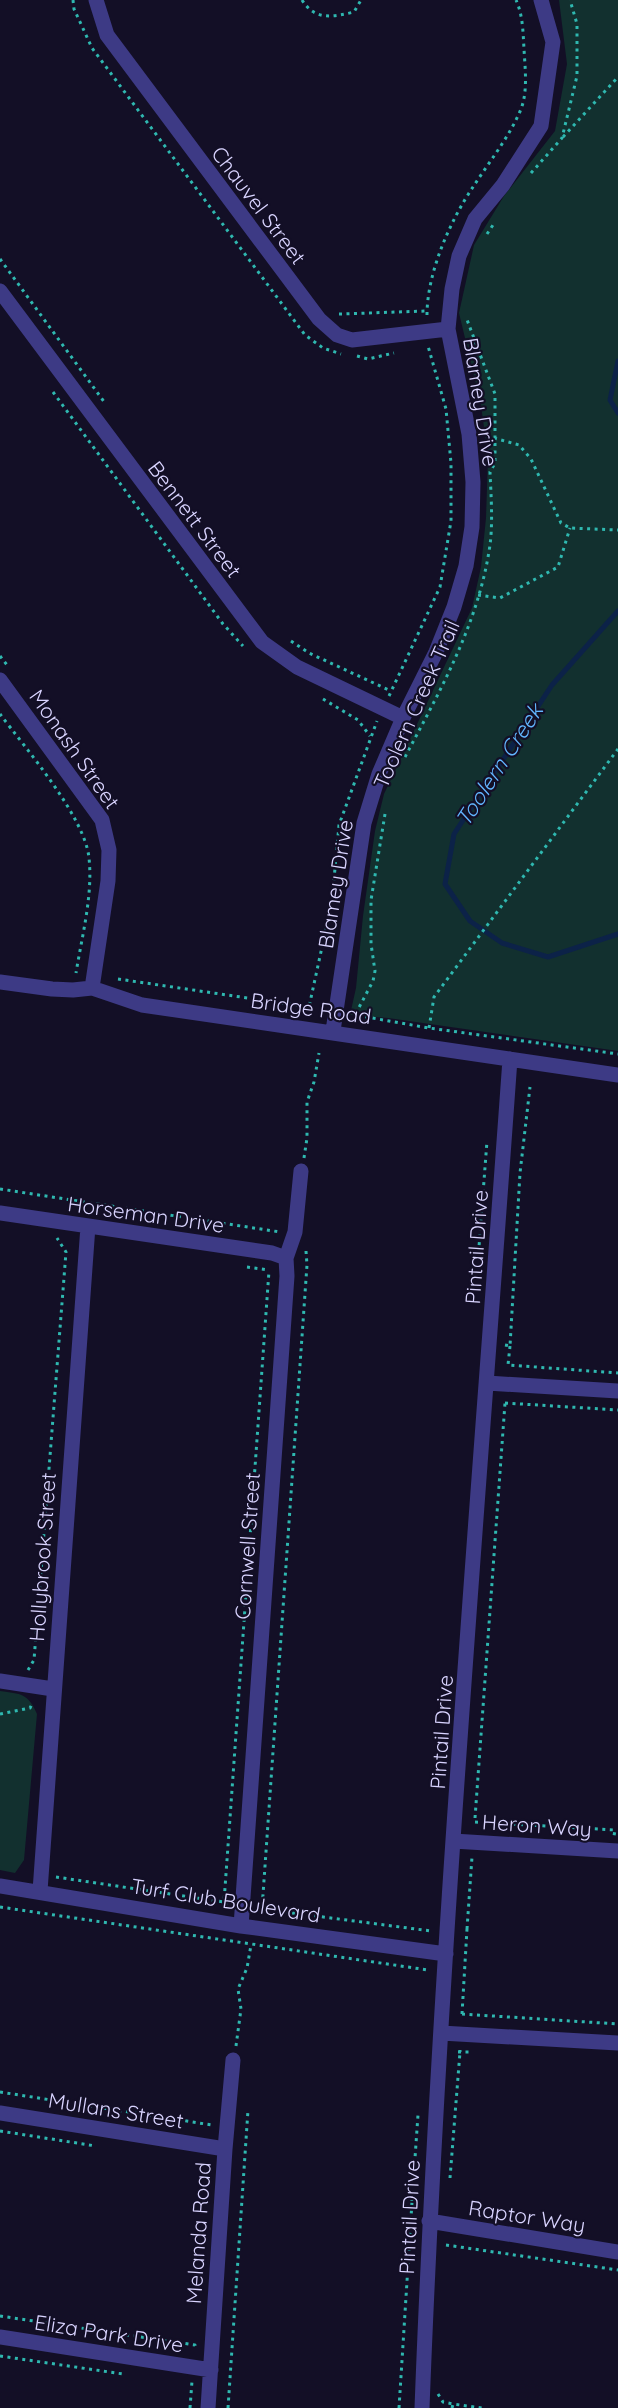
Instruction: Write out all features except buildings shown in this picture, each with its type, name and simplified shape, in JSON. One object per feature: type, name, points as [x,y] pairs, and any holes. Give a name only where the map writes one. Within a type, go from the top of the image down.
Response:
[{"type":"street","name":"Chauvel Street","points":[[96,0],[107,35],[319,319],[337,335],[352,340],[448,329]]},
{"type":"street","name":"Blamey Drive","points":[[333,1032],[364,823],[379,774],[402,718],[436,652],[454,607],[466,566],[472,527],[473,482],[469,434],[448,329],[459,256],[475,219],[503,185],[540,126],[553,42],[541,0]]},
{"type":"street","name":"Bennett Street","points":[[2,297],[262,642],[297,667],[402,718]]},
{"type":"street","name":"Monash Street","points":[[0,680],[102,820],[109,850],[108,881],[92,988]]},
{"type":"street","name":"Bridge Road","points":[[0,982],[52,989],[92,988],[142,1005],[618,1075]]},
{"type":"street","name":"Pintail Drive","points":[[422,2408],[429,2221],[453,1841],[510,1059]]},
{"type":"street","name":"Cornwell Street","points":[[242,1926],[286,1288],[286,1258],[295,1232],[301,1172]]},
{"type":"street","name":"Horseman Drive","points":[[0,1213],[272,1253],[286,1258]]},
{"type":"street","name":"Hollybrook Street","points":[[40,1891],[88,1226]]},
{"type":"street","points":[[487,1383],[618,1391]]},
{"type":"street","points":[[0,1681],[53,1689]]},
{"type":"street","name":"Heron Way","points":[[453,1841],[618,1851]]},
{"type":"street","name":"Turf Club Boulevard","points":[[0,1886],[242,1926],[446,1954]]},
{"type":"street","points":[[441,2033],[618,2043]]},
{"type":"street","name":"Melanda Road","points":[[208,2408],[226,2130],[233,2060]]},
{"type":"street","name":"Mullans Street","points":[[0,2113],[225,2149]]},
{"type":"street","name":"Raptor Way","points":[[429,2221],[618,2252]]},
{"type":"street","name":"Eliza Park Drive","points":[[0,2337],[211,2370]]},
{"type":"path","points":[[302,0],[315,14],[331,17],[354,12],[361,0]]},
{"type":"path","points":[[109,977],[309,1007],[332,901],[339,825],[370,736],[440,587],[451,521],[451,463],[446,409],[429,353],[427,311],[434,270],[444,239],[471,189],[522,108],[526,81],[524,40],[521,10],[516,0]]},
{"type":"path","points":[[562,138],[577,76],[577,24],[570,0]]},
{"type":"path","points":[[524,181],[618,77]]},
{"type":"path","points":[[482,242],[499,216]]},
{"type":"path","points":[[0,259],[111,410]]},
{"type":"path","points":[[334,314],[427,311]]},
{"type":"path","name":"Toolern Creek Trail","points":[[402,764],[461,646],[478,595],[490,544],[490,472],[495,463],[495,394],[465,314]]},
{"type":"path","points":[[494,438],[519,445],[531,459],[561,523],[570,528],[618,530]]},
{"type":"path","points":[[478,595],[501,598],[558,567],[570,528]]},
{"type":"path","points":[[290,640],[309,653],[391,691]]},
{"type":"path","points":[[0,714],[72,812],[86,838],[90,859],[89,889],[76,973]]},
{"type":"path","points":[[618,749],[434,997],[429,1028],[618,1054]]},
{"type":"path","name":"Toolern Creek Trail","points":[[386,811],[371,900],[374,981],[355,1015],[429,1028]]},
{"type":"path","points":[[301,1172],[307,1138],[307,1102],[314,1082],[319,1053]]},
{"type":"path","points":[[18,1669],[27,1671],[34,1660],[66,1252],[55,1236]]},
{"type":"path","points":[[224,1902],[268,1271]]},
{"type":"path","points":[[510,1346],[508,1365],[618,1373]]},
{"type":"path","points":[[475,1818],[505,1403]]},
{"type":"path","points":[[56,1877],[262,1909]]},
{"type":"path","points":[[233,2060],[241,2008],[238,1989],[247,1968],[251,1946]]},
{"type":"path","points":[[0,2092],[218,2126],[246,2143]]},
{"type":"path","points":[[228,2408],[248,2110]]},
{"type":"path","points":[[446,2245],[618,2270]]},
{"type":"path","points":[[0,2356],[124,2374]]},
{"type":"path","points":[[452,2408],[453,2404],[482,2408]]},
{"type":"green space","points":[[559,0],[618,0],[618,1051],[388,1018],[350,1015],[356,988],[375,831],[384,794],[472,608],[481,567],[486,518],[488,457],[481,405],[459,313],[474,245],[504,196],[555,131],[567,64]]},
{"type":"green space","points":[[0,1691],[27,1698],[37,1714],[24,1860],[15,1873],[0,1870]]},
{"type":"waterway","name":"Toolern Creek","points":[[618,361],[610,400],[618,413]]},
{"type":"waterway","name":"Toolern Creek","points":[[618,611],[552,685],[454,834],[445,884],[470,921],[502,943],[548,957],[618,934]]}]
